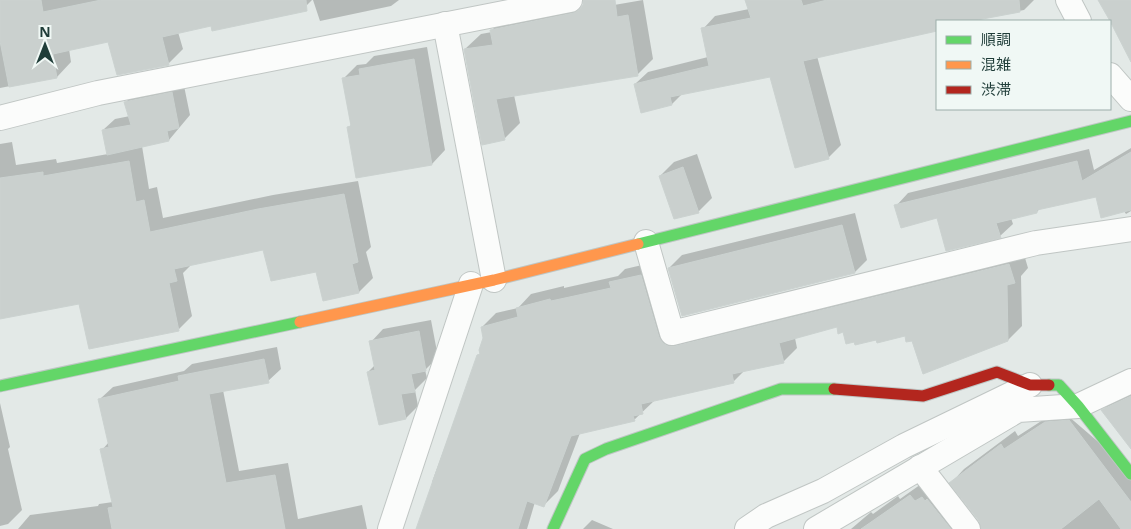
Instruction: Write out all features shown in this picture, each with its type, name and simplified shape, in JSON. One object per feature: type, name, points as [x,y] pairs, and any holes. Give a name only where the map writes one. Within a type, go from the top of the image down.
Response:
[{"type":"street","points":[[0,118],[98,93],[570,0]]},
{"type":"street","points":[[1068,0],[1078,20]]},
{"type":"street","points":[[390,529],[483,282],[445,24]]},
{"type":"street","points":[[1111,76],[1131,99]]},
{"type":"street","points":[[0,386],[483,282],[1131,121]]},
{"type":"street","points":[[646,242],[672,334],[1036,243],[1131,229]]},
{"type":"street","points":[[553,529],[585,459],[606,449],[781,389],[848,389],[923,396],[997,372],[1030,385],[1059,385],[1078,406],[1131,474]]},
{"type":"street","points":[[816,529],[1018,410],[1078,406],[1131,380]]},
{"type":"street","points":[[747,529],[766,516],[823,491],[904,446],[1030,385]]},
{"type":"street","points":[[920,467],[968,529]]},
{"type":"building","points":[[0,0],[41,0],[43,12],[101,0],[306,0],[307,11],[212,31],[211,26],[162,37],[169,65],[117,75],[108,42],[53,54],[57,78],[9,87],[0,41]]},
{"type":"building","points":[[583,0],[615,0],[617,17],[628,15],[638,76],[496,99],[505,140],[482,145],[464,49],[493,45],[490,30],[573,13],[583,5]]},
{"type":"building","points":[[745,0],[801,0],[803,6],[827,0],[1019,0],[1020,12],[977,20],[936,20],[936,31],[803,61],[829,159],[795,168],[770,77],[670,97],[672,105],[641,113],[634,84],[709,66],[701,28],[751,18]]},
{"type":"building","points":[[1098,0],[1131,0],[1131,62],[1111,20]]},
{"type":"building","points":[[414,59],[432,165],[356,178],[347,127],[351,126],[342,78],[360,75],[359,69]]},
{"type":"building","points":[[172,92],[179,128],[167,131],[169,141],[107,155],[102,130],[131,125],[124,102]]},
{"type":"building","points":[[1131,152],[1131,210],[1101,218],[1096,197],[1037,210],[1037,213],[996,223],[1001,238],[946,251],[937,218],[901,228],[894,205],[1077,161],[1082,181]]},
{"type":"building","points":[[129,161],[136,202],[144,200],[150,232],[258,209],[344,194],[358,262],[352,264],[359,293],[323,301],[316,272],[271,281],[263,250],[174,269],[177,281],[169,283],[179,331],[89,349],[79,304],[0,319],[0,178],[43,172],[43,176]]},
{"type":"building","points":[[683,167],[699,213],[674,219],[659,176]]},
{"type":"building","points":[[842,225],[855,273],[682,316],[668,268]]},
{"type":"building","points":[[1009,264],[1015,283],[1007,285],[1008,341],[923,374],[912,341],[906,342],[905,336],[877,343],[876,340],[855,345],[854,342],[846,344],[843,332],[838,334],[837,327],[779,343],[784,363],[732,374],[734,383],[641,404],[643,414],[633,416],[635,421],[571,436],[544,507],[527,501],[518,529],[416,529],[477,355],[480,354],[479,350],[483,338],[481,327],[518,317],[516,308],[550,299],[551,301],[611,288],[609,282],[641,275],[659,337],[668,346],[675,346]]},
{"type":"building","points":[[419,331],[426,371],[411,374],[415,392],[401,394],[406,419],[379,425],[367,372],[375,370],[369,341]]},
{"type":"building","points":[[264,359],[269,383],[209,394],[226,483],[275,475],[285,529],[112,529],[108,508],[113,507],[100,449],[109,447],[98,399],[179,381],[178,376]]},
{"type":"building","points":[[1131,396],[1131,449],[1101,410]]},
{"type":"building","points":[[1069,420],[1131,502],[1131,529],[1121,529],[1099,499],[1061,529],[981,529],[979,521],[949,483],[1001,444],[1004,449],[1045,422]]},
{"type":"building","points":[[910,495],[915,501],[922,497],[925,501],[927,499],[951,529],[861,529]]},
{"type":"traffic: fast","points":[[638,244],[1131,121]]},
{"type":"traffic: fast","points":[[0,386],[300,322]]},
{"type":"traffic: fast","points":[[1049,385],[1059,385],[1078,406],[1131,474]]},
{"type":"traffic: fast","points":[[553,529],[585,459],[606,449],[781,389],[834,389]]},
{"type":"traffic: slow","points":[[300,322],[494,280],[638,244]]},
{"type":"traffic: jam","points":[[834,389],[923,396],[997,372],[1030,385],[1049,385]]}]
